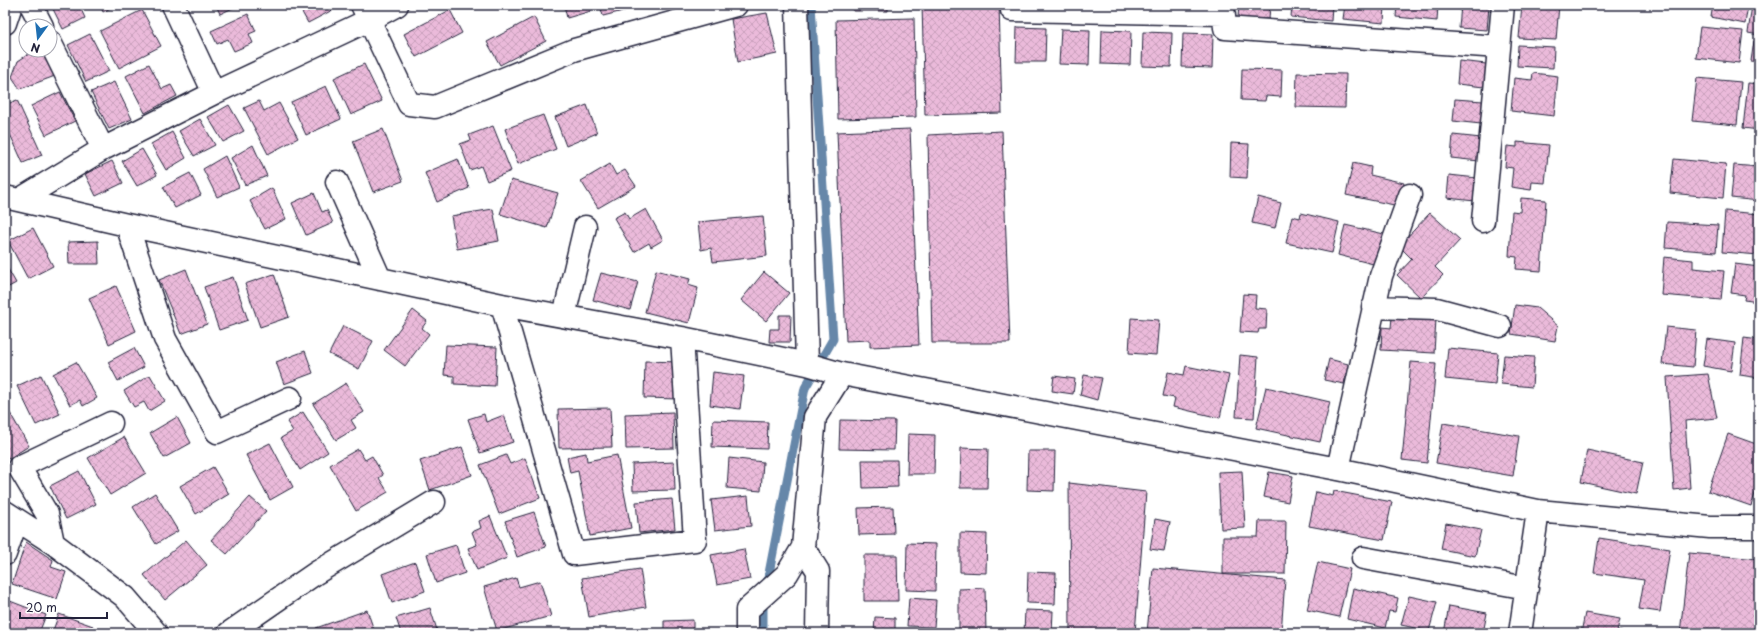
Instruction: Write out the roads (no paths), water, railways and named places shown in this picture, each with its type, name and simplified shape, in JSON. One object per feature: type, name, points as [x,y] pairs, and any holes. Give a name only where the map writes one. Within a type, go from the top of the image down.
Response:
[{"type":"street","points":[[5,23],[11,5]]},
{"type":"street","points":[[31,5],[38,18]]},
{"type":"street","points":[[173,5],[214,93]]},
{"type":"street","points":[[12,198],[366,12],[397,5]]},
{"type":"street","points":[[366,12],[409,104],[435,107],[574,50],[736,5]]},
{"type":"street","points":[[797,5],[807,364]]},
{"type":"street","points":[[1012,5],[1012,10],[1223,9],[1225,28],[1500,47]]},
{"type":"street","points":[[1483,221],[1503,5]]},
{"type":"street","points":[[58,58],[103,149]]},
{"type":"street","points":[[337,182],[380,279]]},
{"type":"street","points":[[1338,469],[1381,276],[1410,195]]},
{"type":"street","points":[[12,198],[127,225],[502,305],[682,338],[807,364],[842,374],[1338,469],[1538,511],[1710,527],[1759,528]]},
{"type":"street","points":[[127,225],[165,340],[217,432],[290,398]]},
{"type":"street","points":[[564,316],[585,227]]},
{"type":"street","points":[[502,305],[574,554],[695,540],[682,338]]},
{"type":"street","points":[[1373,307],[1437,309],[1500,326]]},
{"type":"street","points":[[747,633],[747,610],[787,574],[803,547],[815,418],[842,374]]},
{"type":"street","points":[[53,543],[47,514],[19,467],[111,423]]},
{"type":"street","points":[[229,633],[316,573],[434,502]]},
{"type":"street","points":[[1520,633],[1538,511]]},
{"type":"street","points":[[5,554],[11,516],[53,543],[125,597],[156,633]]},
{"type":"street","points":[[803,547],[818,571],[817,633]]},
{"type":"street","points":[[1362,558],[1527,588]]},
{"type":"waterway","points":[[763,633],[763,604],[805,388],[833,339],[811,5]]}]
